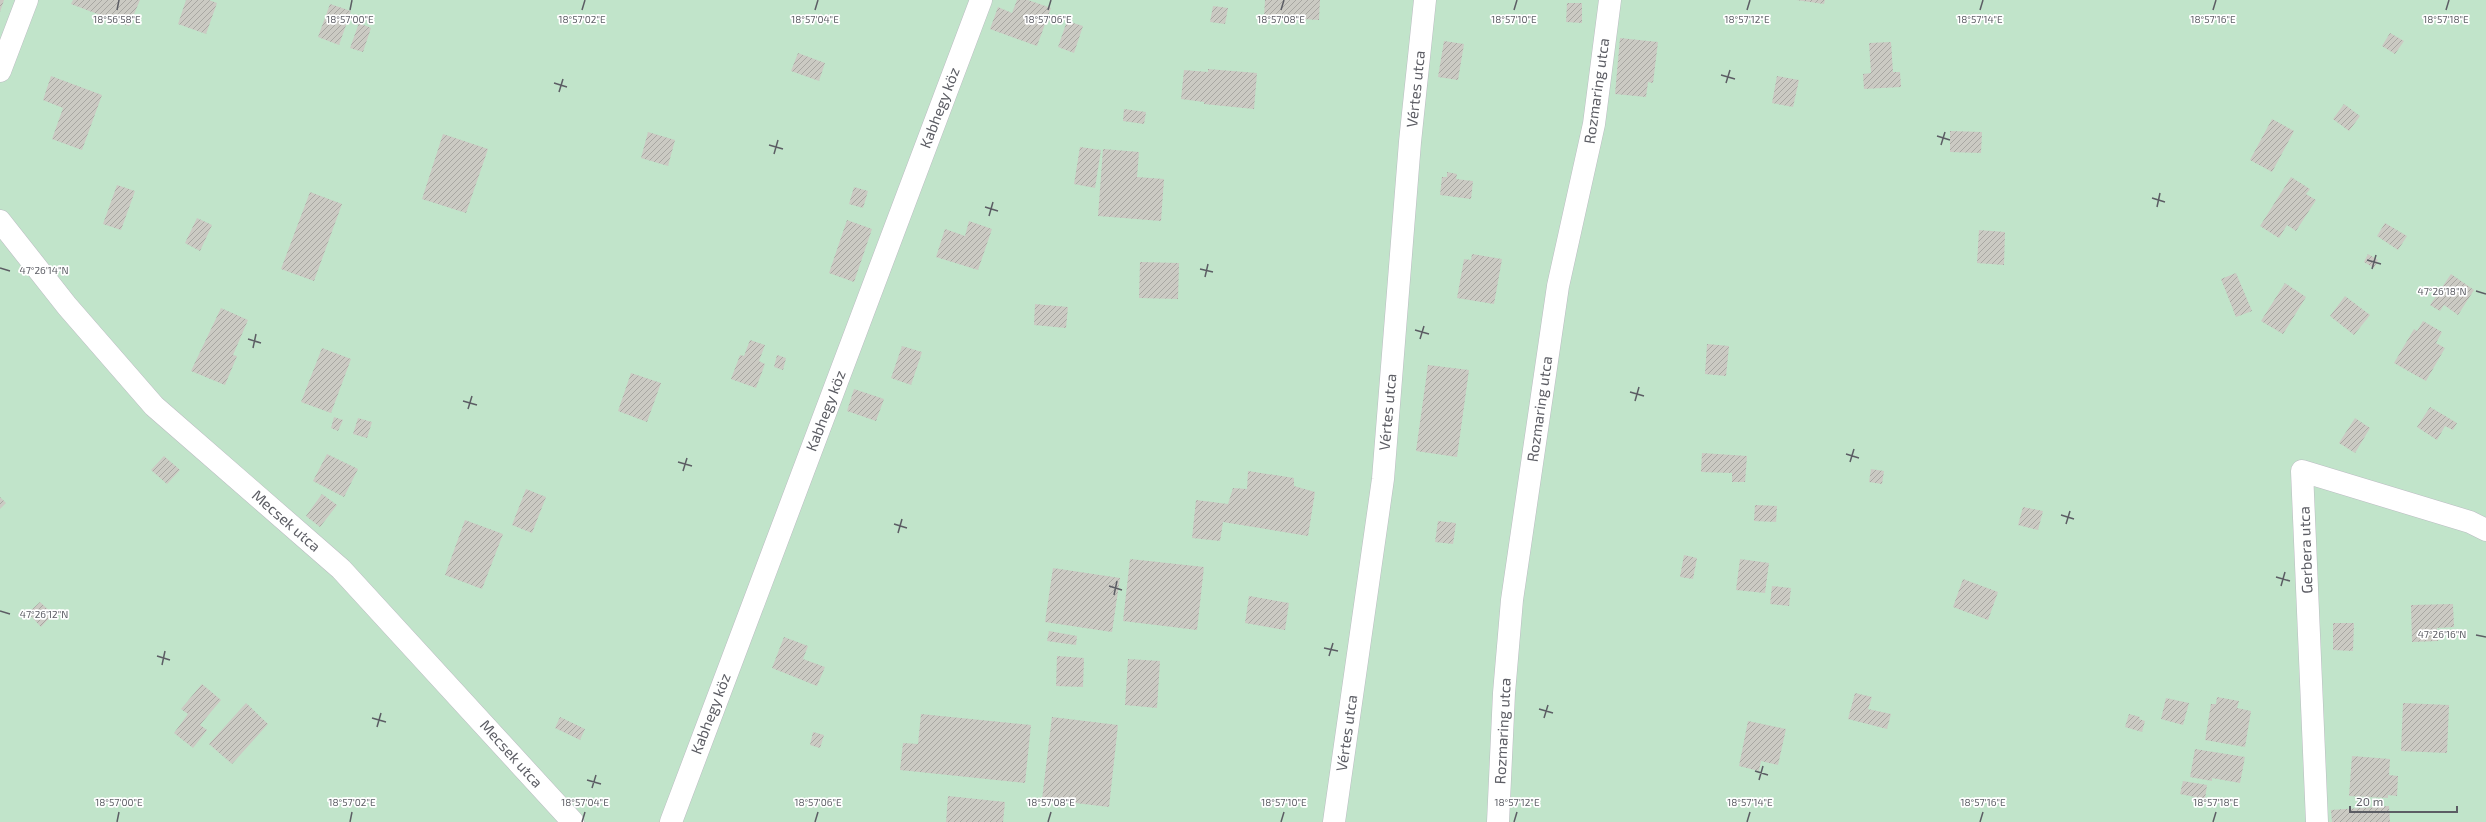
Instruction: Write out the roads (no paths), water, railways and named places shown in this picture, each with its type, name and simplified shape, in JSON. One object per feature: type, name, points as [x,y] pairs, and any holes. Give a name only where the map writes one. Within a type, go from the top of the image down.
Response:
[{"type":"street","points":[[0,71],[27,0]]},
{"type":"street","name":"Kabhegy köz","points":[[671,822],[981,0]]},
{"type":"street","name":"Vértes utca","points":[[1334,822],[1383,479],[1410,150],[1425,0]]},
{"type":"street","name":"Rozmaring utca","points":[[1498,822],[1504,693],[1512,600],[1558,286],[1594,124],[1610,0]]},
{"type":"street","name":"Mecsek utca","points":[[0,220],[67,306],[154,406],[341,569],[573,822]]},
{"type":"street","name":"Gerbera utca","points":[[2317,822],[2302,472],[2470,522],[2486,530]]}]
